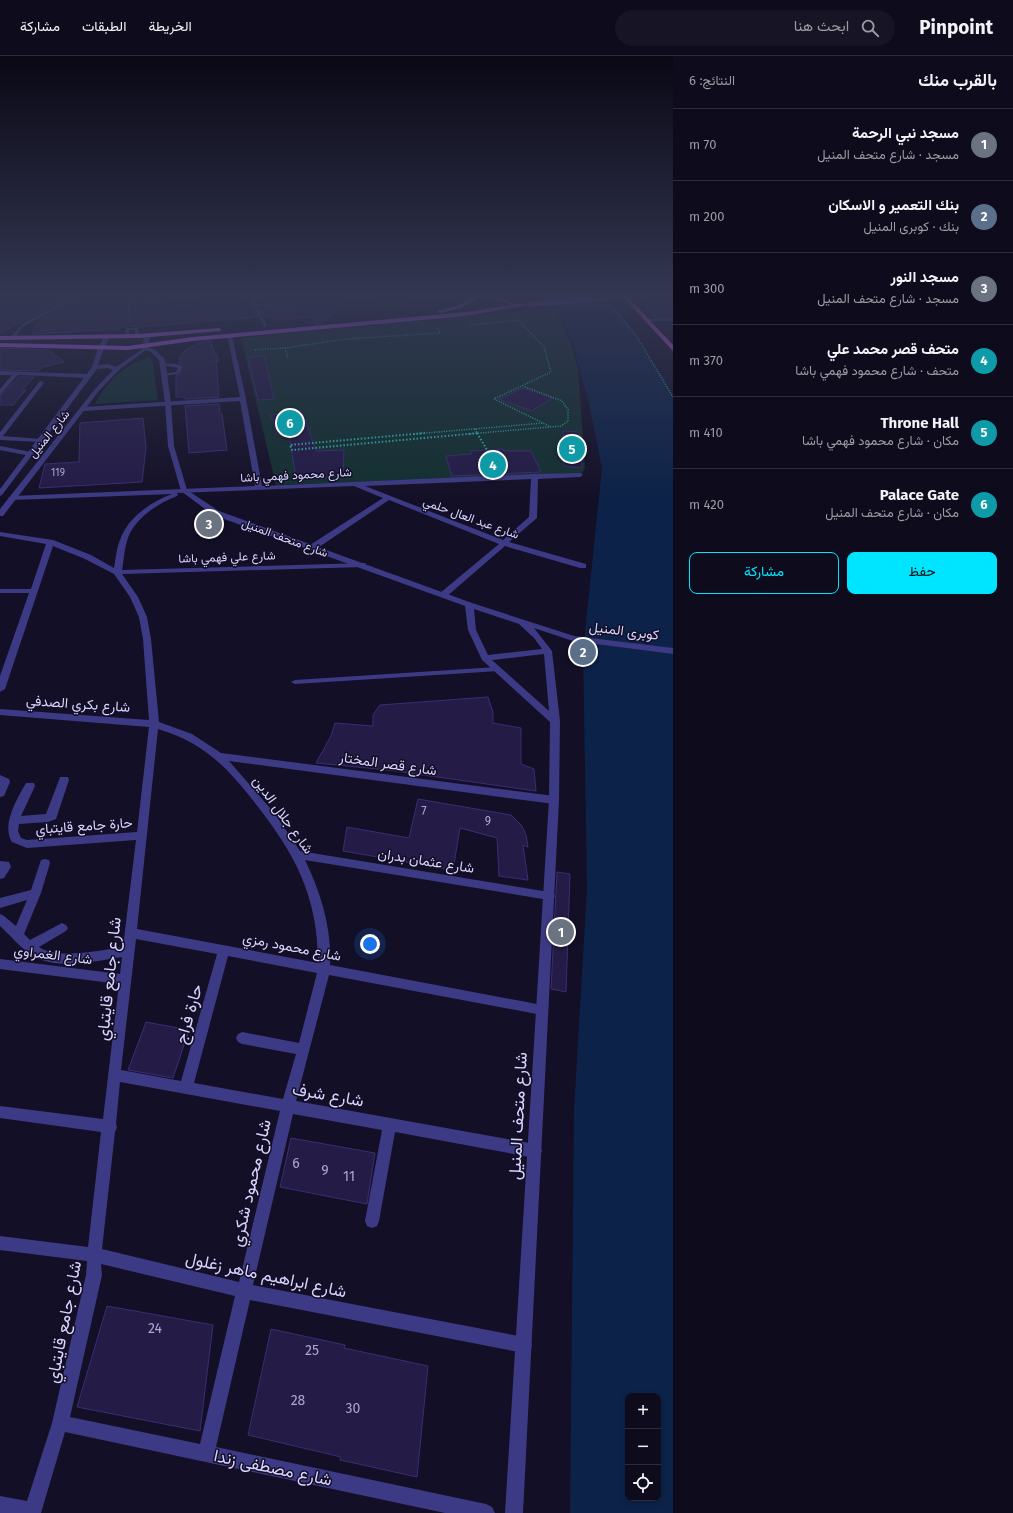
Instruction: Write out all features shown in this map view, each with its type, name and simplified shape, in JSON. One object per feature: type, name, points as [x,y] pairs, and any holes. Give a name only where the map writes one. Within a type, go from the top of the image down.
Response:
[{"type":"street","name":"شارع المنيل","points":[[0,494],[41,441],[96,364]]},
{"type":"street","name":"شارع المنيل","points":[[0,514],[97,390],[125,364]]},
{"type":"street","points":[[117,572],[124,539],[131,528],[151,507],[161,500],[184,492],[171,446],[163,364]]},
{"type":"street","points":[[235,364],[260,488]]},
{"type":"street","points":[[95,367],[108,366],[118,369]]},
{"type":"street","points":[[0,373],[88,376]]},
{"type":"street","points":[[0,393],[17,373]]},
{"type":"street","points":[[0,437],[41,382]]},
{"type":"street","points":[[83,409],[243,399]]},
{"type":"street","points":[[0,437],[41,441]]},
{"type":"street","points":[[0,448],[31,454]]},
{"type":"street","name":"شارع محمود فهمي باشا","points":[[12,498],[580,475]]},
{"type":"street","points":[[443,595],[533,518],[535,476]]},
{"type":"street","name":"شارع عبد العال حلمي","points":[[353,483],[504,543],[583,566]]},
{"type":"street","name":"شارع متحف المنيل","points":[[184,492],[216,513],[469,605],[573,638]]},
{"type":"street","points":[[313,547],[388,498]]},
{"type":"street","name":"شارع جامع قايتباي","points":[[0,534],[50,542],[88,557],[117,572],[134,597],[143,617],[147,639],[154,724],[110,1127],[94,1255],[94,1275],[60,1423],[33,1512]]},
{"type":"street","points":[[0,689],[50,542]]},
{"type":"street","name":"شارع علي فهمي باشا","points":[[117,572],[362,565]]},
{"type":"street","points":[[0,591],[34,591]]},
{"type":"street","points":[[469,605],[472,630],[485,658],[555,721]]},
{"type":"street","name":"شارع متحف المنيل","points":[[514,1513],[554,800],[555,721],[548,651],[537,636],[520,620]]},
{"type":"street","name":"كوبرى المنيل","points":[[573,638],[673,650]]},
{"type":"street","points":[[485,658],[548,651]]},
{"type":"street","name":"شارع بكري الصدفي","points":[[0,712],[154,724]]},
{"type":"street","name":"شارع جلال الدين","points":[[154,724],[178,731],[199,742],[217,756],[238,777],[272,817],[298,855],[309,880],[318,908],[323,937],[324,968]]},
{"type":"street","name":"شارع قصر المختار","points":[[217,756],[554,800]]},
{"type":"street","points":[[0,779],[3,780],[5,784],[0,793]]},
{"type":"street","points":[[15,820],[48,818],[52,816],[64,780]]},
{"type":"street","name":"حارة جامع قايتباي","points":[[30,786],[15,820],[12,831],[16,840],[27,844],[142,836]]},
{"type":"street","name":"شارع عثمان بدران","points":[[298,855],[549,896]]},
{"type":"street","points":[[18,934],[35,894],[45,863]]},
{"type":"street","points":[[0,865],[5,866],[6,868],[0,875]]},
{"type":"street","points":[[0,903],[35,894]]},
{"type":"street","points":[[0,919],[38,953],[49,957],[65,958],[129,951]]},
{"type":"street","points":[[30,946],[62,928]]},
{"type":"street","name":"شارع محمود رمزي","points":[[131,934],[324,968],[542,1010]]},
{"type":"street","name":"حارة فراج","points":[[186,1087],[224,950]]},
{"type":"street","name":"شارع الغمراوي","points":[[0,964],[126,980]]},
{"type":"street","name":"شارع محمود شكري","points":[[206,1454],[288,1106],[324,968]]},
{"type":"street","points":[[242,1038],[303,1050]]},
{"type":"street","name":"شارع شرف","points":[[115,1075],[534,1151]]},
{"type":"street","points":[[0,1112],[110,1127]]},
{"type":"street","points":[[372,1221],[390,1125]]},
{"type":"street","name":"شارع ابراهيم ماهر زغلول","points":[[0,1243],[94,1255],[245,1292],[524,1345]]},
{"type":"street","name":"شارع مصطفى زندا","points":[[60,1423],[486,1513]]},
{"type":"street","points":[[0,1505],[33,1512]]},
{"type":"lane","points":[[163,364],[176,365],[180,367],[180,370],[177,373],[164,375]]},
{"type":"lane","points":[[294,682],[497,669]]},
{"type":"path","points":[[548,364],[550,372],[494,399],[552,427]]},
{"type":"path","points":[[654,364],[673,397]]},
{"type":"path","points":[[523,386],[562,401],[568,410],[568,421],[561,426],[478,434],[292,450],[290,445],[544,423]]},
{"type":"path","points":[[475,429],[487,450]]},
{"type":"green space","points":[[133,364],[153,364],[158,400],[95,404],[111,381],[118,374]]},
{"type":"green space","points":[[247,364],[577,364],[585,468],[582,474],[276,485]]},
{"type":"water","points":[[578,364],[654,364],[673,397],[673,1513],[570,1513],[574,1110],[587,889],[583,651],[602,468],[589,404]]},
{"type":"building","points":[[0,364],[56,364],[43,367],[39,371],[0,370]]},
{"type":"building","points":[[181,364],[216,364],[219,397],[185,399],[185,397],[176,397],[176,376],[180,375],[184,370],[183,365]]},
{"type":"building","points":[[250,364],[266,364],[274,399],[258,400]]},
{"type":"building","points":[[19,377],[34,377],[22,390],[26,390],[13,405],[0,405],[0,396]]},
{"type":"building","points":[[523,388],[553,398],[531,411],[499,399]]},
{"type":"building","points":[[219,404],[220,414],[222,414],[227,450],[189,453],[185,406]]},
{"type":"building","points":[[302,411],[316,451],[344,450],[343,476],[296,479],[289,434],[277,435],[271,415]]},
{"type":"building","points":[[143,418],[146,448],[142,482],[39,488],[45,464],[79,462],[80,423]]},
{"type":"building","points":[[563,431],[579,432],[582,468],[564,466]]},
{"type":"building","points":[[503,449],[504,451],[531,451],[541,472],[452,476],[446,456],[472,454],[470,451]]},
{"type":"building","points":[[488,697],[493,712],[493,723],[521,728],[521,764],[534,769],[536,791],[388,770],[316,763],[331,736],[335,723],[373,726],[373,715],[380,705]]},
{"type":"building","points":[[418,799],[511,815],[522,826],[526,835],[528,847],[523,845],[528,880],[499,876],[497,838],[460,828],[453,870],[343,851],[347,827],[409,838]]},
{"type":"building","points":[[557,872],[570,874],[566,992],[551,989]]},
{"type":"building","points":[[146,1022],[189,1030],[173,1078],[128,1070]]},
{"type":"building","points":[[291,1138],[375,1153],[367,1204],[280,1187]]},
{"type":"building","points":[[107,1306],[213,1325],[200,1431],[77,1407]]},
{"type":"building","points":[[271,1329],[345,1345],[344,1348],[428,1366],[417,1477],[340,1460],[341,1457],[248,1435]]},
{"type":"place","name":"Palace Gate","points":[[290,423]]},
{"type":"place","name":"Throne Hall","points":[[572,449]]},
{"type":"place","name":"متحف قصر محمد علي","points":[[493,465]]},
{"type":"place","name":"مسجد النور","points":[[209,524]]},
{"type":"place","name":"بنك التعمير و الاسكان","points":[[583,652]]},
{"type":"place","name":"مسجد نبي الرحمة","points":[[561,932]]}]
